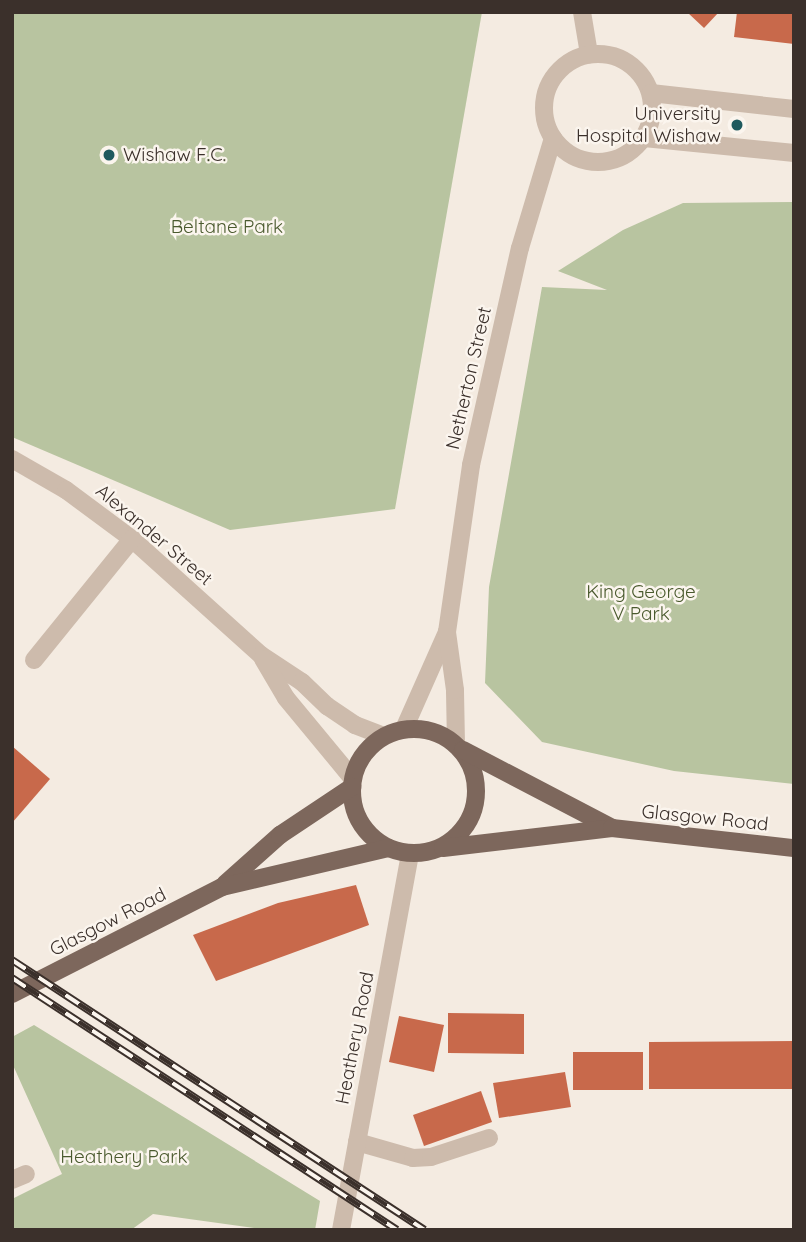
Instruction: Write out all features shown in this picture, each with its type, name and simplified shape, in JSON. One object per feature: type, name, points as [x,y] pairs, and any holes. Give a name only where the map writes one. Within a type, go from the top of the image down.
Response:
[{"type":"main road","points":[[404,729],[426,730],[459,747],[473,768],[477,787],[475,806],[468,823],[456,838],[440,848],[410,853],[388,848],[375,839],[358,817],[353,783],[359,762],[383,737],[404,729]]},
{"type":"main road","name":"Glasgow Road","points":[[459,747],[612,828]]},
{"type":"main road","name":"Glasgow Road","points":[[222,887],[280,835],[353,783]]},
{"type":"main road","name":"Glasgow Road","points":[[440,848],[612,828],[794,848]]},
{"type":"main road","name":"Glasgow Road","points":[[12,994],[222,887],[388,848]]},
{"type":"street","points":[[582,12],[589,54]]},
{"type":"street","points":[[589,54],[615,55],[632,64],[643,76],[651,93],[652,120],[644,138],[633,150],[604,162],[586,161],[565,151],[553,138],[544,112],[546,93],[554,76],[571,60],[589,54]]},
{"type":"street","points":[[651,93],[794,109]]},
{"type":"street","name":"Netherton Street","points":[[459,747],[456,690],[447,632],[471,465],[520,248],[553,138]]},
{"type":"street","points":[[644,138],[794,153]]},
{"type":"street","name":"Alexander Street","points":[[12,459],[66,489],[132,539],[261,655],[302,682],[327,706],[355,725],[383,737]]},
{"type":"street","points":[[34,660],[132,539]]},
{"type":"street","name":"Netherton Street","points":[[404,729],[433,658],[447,632]]},
{"type":"street","name":"Alexander Street","points":[[261,655],[286,698],[353,783]]},
{"type":"street","name":"Heathery Road","points":[[341,1230],[410,853]]},
{"type":"street","points":[[357,1142],[413,1158],[430,1157],[489,1138]]},
{"type":"green space","name":"Beltane Park","points":[[12,12],[482,12],[395,509],[230,530],[12,437]]},
{"type":"green space","name":"King George V Park","points":[[794,202],[794,784],[674,771],[542,742],[485,683],[489,587],[542,287],[607,290],[558,271],[623,230],[683,203]]},
{"type":"green space","name":"Heathery Park","points":[[34,1025],[320,1201],[315,1230],[268,1230],[153,1214],[131,1230],[12,1230],[12,1199],[62,1174],[12,1063],[12,1037]]},
{"type":"building","points":[[687,12],[719,12],[704,28]]},
{"type":"building","points":[[737,12],[794,12],[794,44],[734,37]]},
{"type":"building","points":[[12,746],[50,779],[12,823]]},
{"type":"building","points":[[356,885],[369,925],[216,981],[193,935],[278,903]]},
{"type":"building","points":[[448,1013],[524,1014],[524,1054],[448,1053]]},
{"type":"building","points":[[399,1016],[444,1025],[434,1072],[389,1062]]},
{"type":"building","points":[[794,1041],[794,1089],[649,1089],[649,1042]]},
{"type":"building","points":[[573,1052],[643,1052],[643,1090],[573,1090]]},
{"type":"building","points":[[565,1072],[571,1107],[499,1118],[493,1083]]},
{"type":"building","points":[[481,1091],[492,1122],[424,1146],[413,1115]]},
{"type":"railway","points":[[12,960],[425,1230]]},
{"type":"railway","points":[[12,978],[397,1230]]},
{"type":"place","name":"University Hospital Wishaw","points":[[737,125]]},
{"type":"place","name":"Wishaw F.C.","points":[[109,155]]}]
